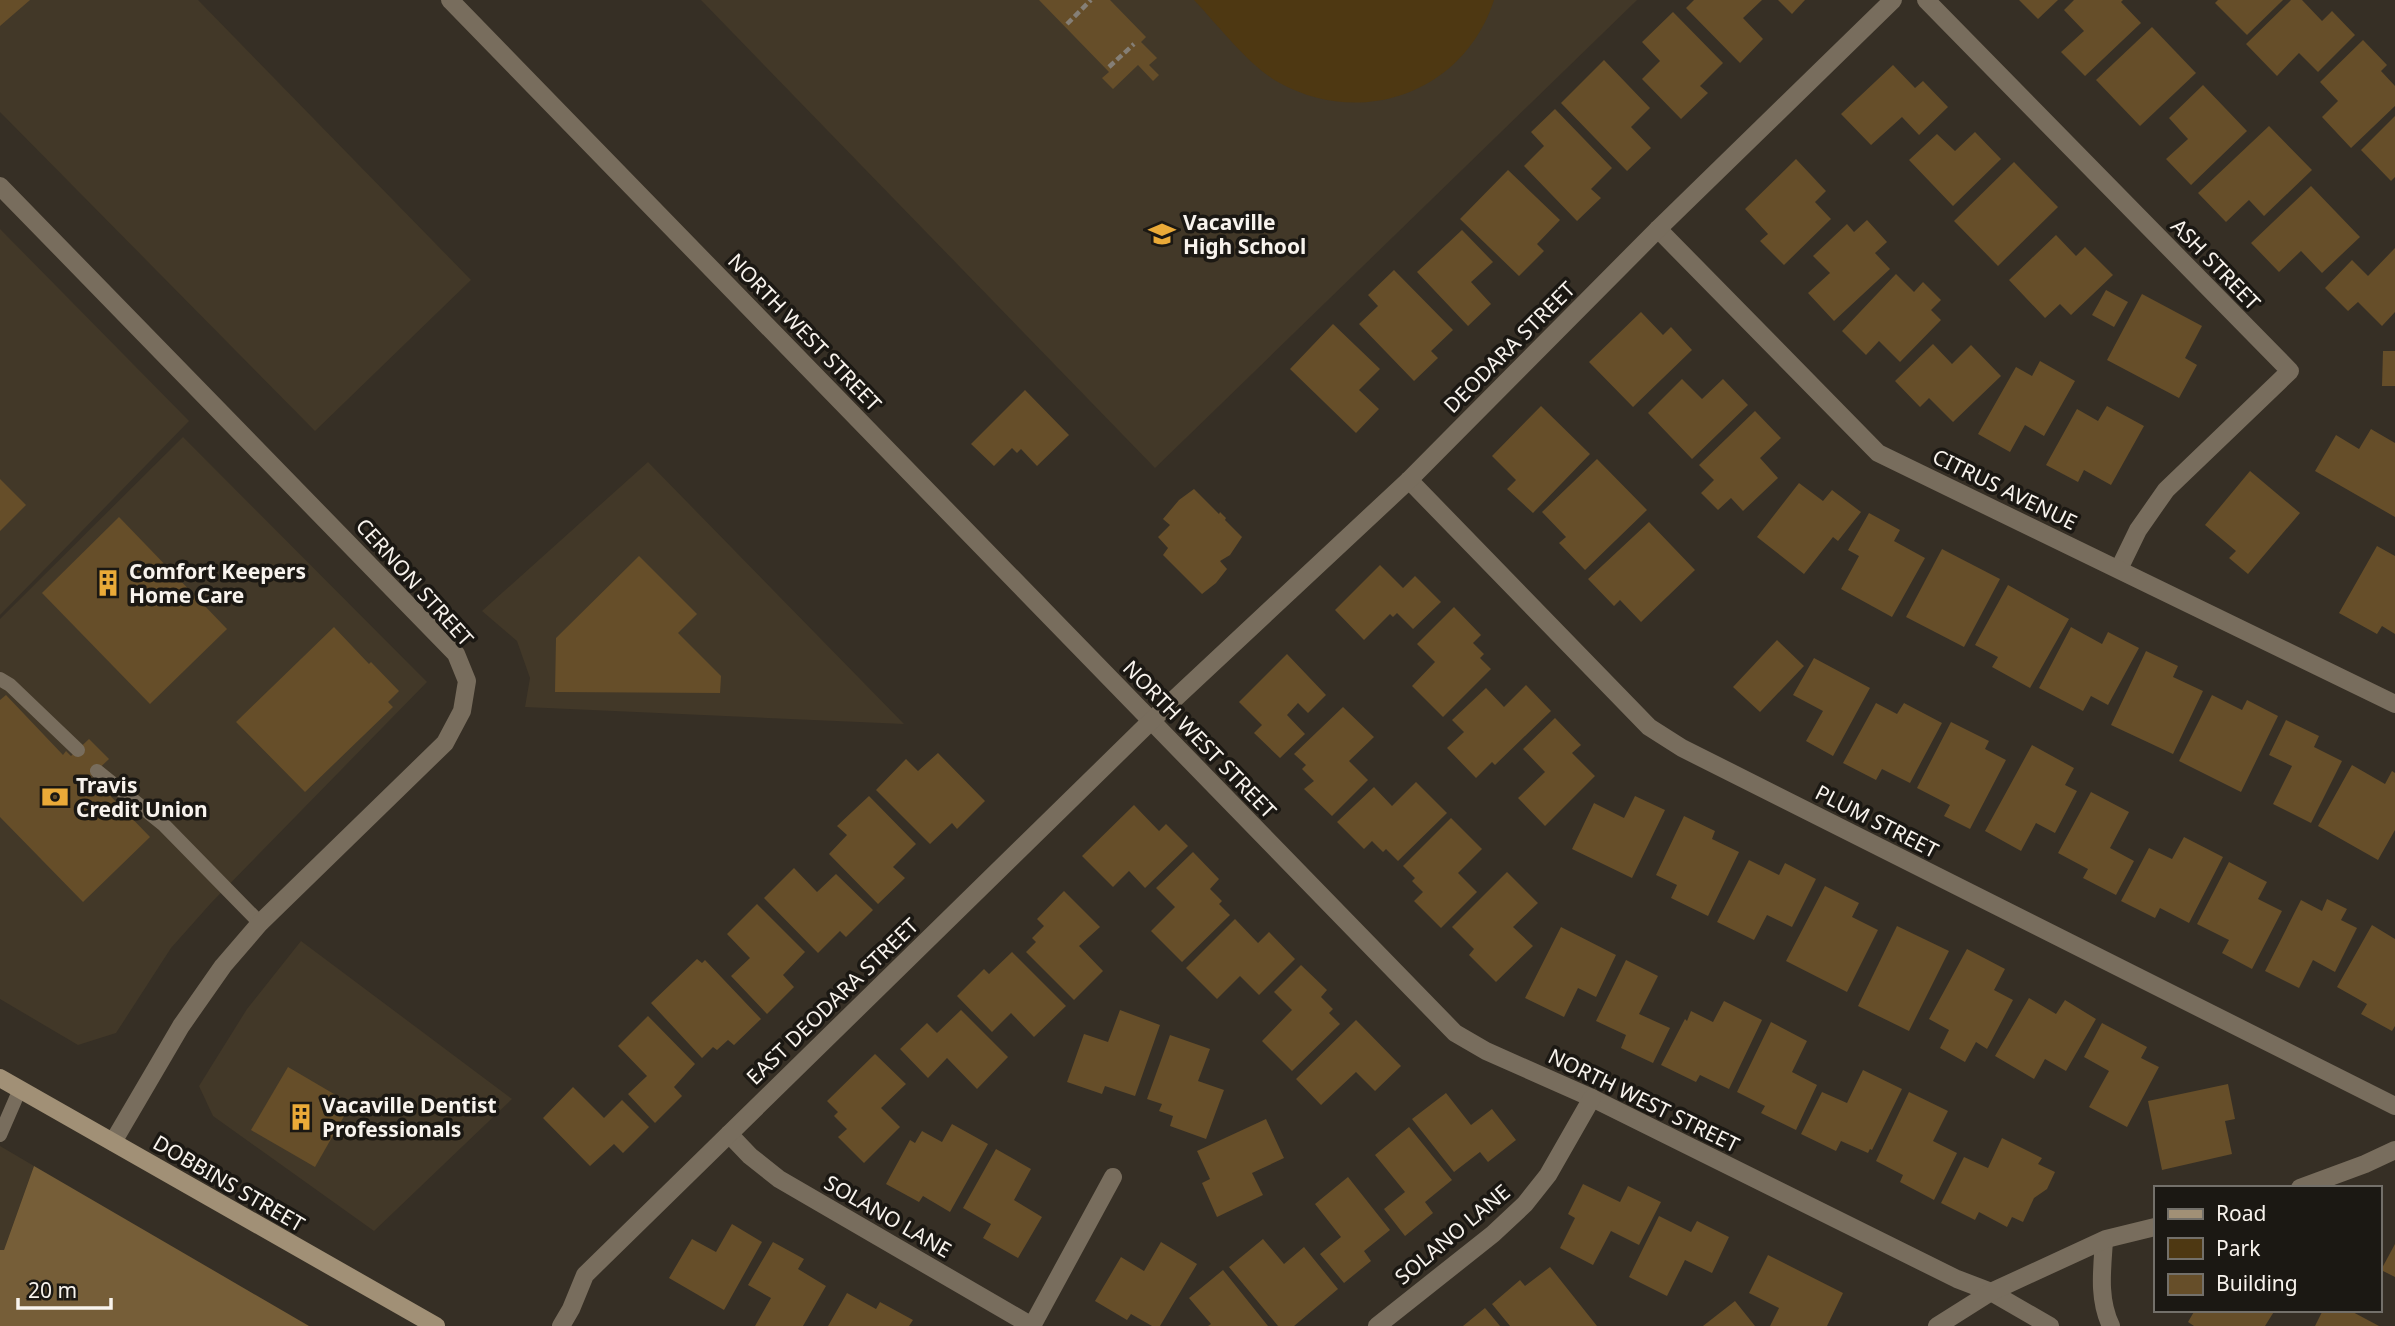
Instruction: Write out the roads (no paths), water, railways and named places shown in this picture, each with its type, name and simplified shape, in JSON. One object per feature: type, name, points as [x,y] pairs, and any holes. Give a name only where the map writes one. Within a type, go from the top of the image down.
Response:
[{"type":"main road","name":"DOBBINS STREET","points":[[0,1077],[436,1326]]},
{"type":"street","name":"NORTH WEST STREET","points":[[450,0],[1455,1033],[1486,1051],[1592,1098],[1956,1279],[1991,1292],[2050,1326]]},
{"type":"street","name":"DEODARA STREET","points":[[1152,720],[1409,480],[1658,229],[1893,0]]},
{"type":"street","name":"ASH STREET","points":[[1926,0],[2290,371],[2166,490],[2138,530],[2119,569]]},
{"type":"street","name":"CERNON STREET","points":[[0,186],[456,654],[467,681],[463,711],[445,743],[260,923],[223,966],[181,1026],[113,1142]]},
{"type":"street","name":"CITRUS AVENUE","points":[[1658,229],[1878,453],[2395,704]]},
{"type":"street","name":"PLUM STREET","points":[[1409,480],[1649,727],[1682,748],[2395,1106]]},
{"type":"street","name":"EAST DEODARA STREET","points":[[561,1326],[585,1275],[1152,720]]},
{"type":"street","name":"SOLANO LANE","points":[[1377,1326],[1493,1234],[1525,1204],[1548,1175],[1592,1098]]},
{"type":"street","name":"SOLANO LANE","points":[[729,1134],[750,1156],[779,1179],[1032,1326]]},
{"type":"street","points":[[2305,1186],[2395,1150]]},
{"type":"street","points":[[1032,1326],[1112,1177]]},
{"type":"street","points":[[1937,1326],[1991,1292],[2104,1241],[2154,1227]]},
{"type":"street","points":[[2104,1241],[2101,1287],[2105,1313],[2111,1326]]},
{"type":"lane","points":[[0,679],[10,685],[78,750]]},
{"type":"lane","points":[[97,771],[164,825],[260,923]]},
{"type":"lane","points":[[0,1135],[20,1089]]},
{"type":"place","name":"Vacaville High School","points":[[1162,234]]},
{"type":"place","name":"Comfort Keepers Home Care","points":[[108,583]]},
{"type":"place","name":"Travis Credit Union","points":[[55,797]]},
{"type":"place","name":"Vacaville Dentist Professionals","points":[[301,1117]]}]
